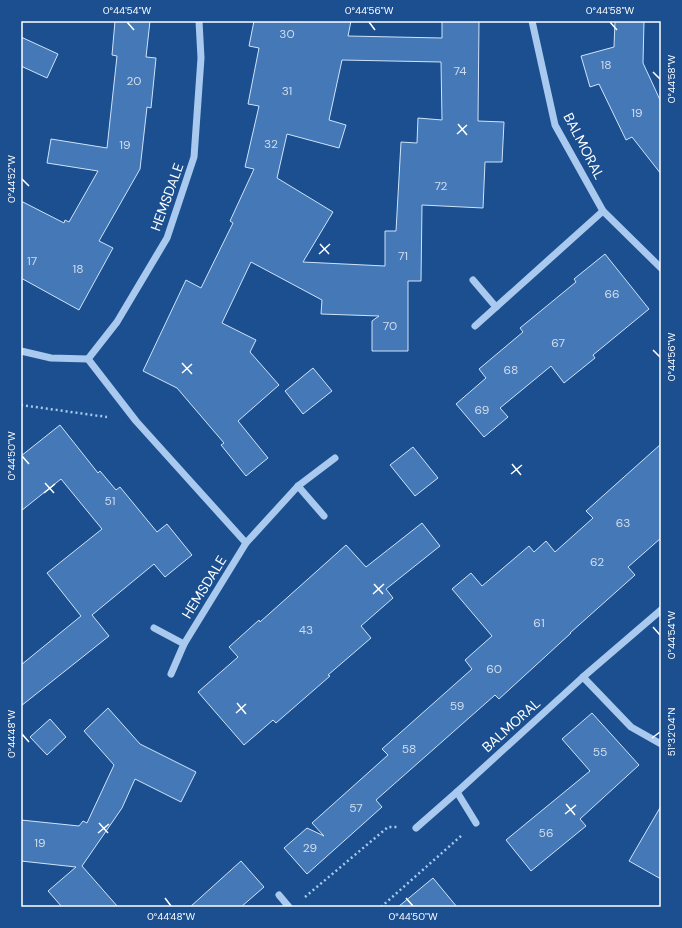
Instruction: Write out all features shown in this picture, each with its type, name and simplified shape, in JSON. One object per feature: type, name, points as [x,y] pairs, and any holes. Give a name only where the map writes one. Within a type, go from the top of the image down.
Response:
[{"type":"street","name":"HEMSDALE","points":[[88,359],[116,322],[167,238],[194,157],[201,58],[199,21]]},
{"type":"street","name":"BALMORAL","points":[[532,21],[555,125],[603,211],[661,268]]},
{"type":"street","points":[[475,326],[603,211]]},
{"type":"street","points":[[473,280],[496,307]]},
{"type":"street","points":[[21,350],[51,358],[88,359],[136,421],[246,543]]},
{"type":"street","name":"HEMSDALE","points":[[171,674],[184,644],[246,543],[298,486],[335,458]]},
{"type":"street","points":[[298,486],[324,516]]},
{"type":"street","name":"BALMORAL","points":[[416,828],[583,677],[661,610]]},
{"type":"street","points":[[154,628],[184,644]]},
{"type":"street","points":[[583,677],[631,728],[661,744]]},
{"type":"street","points":[[457,792],[476,823]]},
{"type":"street","points":[[279,895],[289,907]]},
{"type":"path","points":[[21,405],[136,421]]},
{"type":"path","points":[[381,907],[476,823]]},
{"type":"path","points":[[305,897],[388,827],[416,828]]},
{"type":"building","points":[[115,21],[150,21],[146,57],[156,58],[151,108],[147,107],[140,169],[99,241],[113,248],[79,310],[21,278],[21,201],[64,223],[65,220],[69,222],[98,171],[47,163],[51,139],[107,148],[117,56],[112,55]]},
{"type":"building","points":[[254,21],[351,21],[348,36],[442,38],[442,21],[479,21],[478,121],[504,122],[502,162],[485,162],[483,208],[422,205],[421,281],[408,281],[408,351],[372,351],[372,321],[379,316],[321,314],[322,300],[251,262],[222,323],[256,340],[250,352],[279,385],[238,421],[268,458],[246,476],[221,445],[224,443],[177,388],[143,371],[186,280],[201,288],[233,223],[230,221],[254,169],[245,167],[259,106],[248,104],[259,48],[249,46]],"holes":[[[342,60],[441,62],[442,120],[418,118],[417,143],[401,142],[396,231],[385,231],[385,266],[303,262],[333,212],[277,178],[287,134],[339,148],[346,125],[329,120]]]},
{"type":"building","points":[[615,21],[644,21],[643,63],[661,102],[661,174],[632,137],[626,140],[599,84],[590,87],[581,56],[614,47]]},
{"type":"building","points":[[21,37],[58,54],[47,78],[21,66]]},
{"type":"building","points":[[605,254],[649,309],[593,355],[595,358],[564,383],[551,366],[500,408],[508,417],[484,437],[456,404],[486,378],[479,369],[523,332],[520,328],[576,282],[574,279]]},
{"type":"building","points":[[313,368],[332,391],[303,414],[285,391]]},
{"type":"building","points":[[60,425],[98,473],[100,471],[116,490],[120,487],[157,532],[167,524],[192,555],[165,577],[154,564],[92,615],[109,636],[21,706],[21,665],[81,616],[47,573],[102,529],[61,479],[21,511],[21,456]]},
{"type":"building","points":[[661,444],[661,538],[628,567],[635,575],[499,699],[495,695],[376,800],[382,807],[307,874],[284,848],[307,828],[324,836],[312,823],[388,755],[382,749],[472,669],[465,660],[492,636],[452,589],[471,573],[482,586],[529,546],[534,552],[546,541],[555,552],[593,518],[586,511]]},
{"type":"building","points":[[413,447],[438,478],[415,496],[390,465]]},
{"type":"building","points":[[422,523],[440,546],[386,589],[393,598],[361,626],[371,638],[276,723],[273,720],[244,745],[198,692],[238,657],[229,647],[259,620],[260,622],[346,545],[366,567]]},
{"type":"building","points":[[108,708],[140,744],[196,772],[181,802],[135,779],[122,808],[82,866],[118,907],[62,907],[48,891],[76,867],[21,861],[21,820],[79,826],[83,821],[87,823],[114,765],[84,731]]},
{"type":"building","points":[[592,713],[639,765],[580,819],[586,826],[531,871],[506,840],[590,771],[562,739]]},
{"type":"building","points":[[50,719],[66,737],[47,755],[30,737]]},
{"type":"building","points":[[661,806],[661,879],[629,861]]},
{"type":"building","points":[[241,861],[264,887],[241,907],[190,907]]},
{"type":"building","points":[[433,878],[457,907],[398,907]]}]
